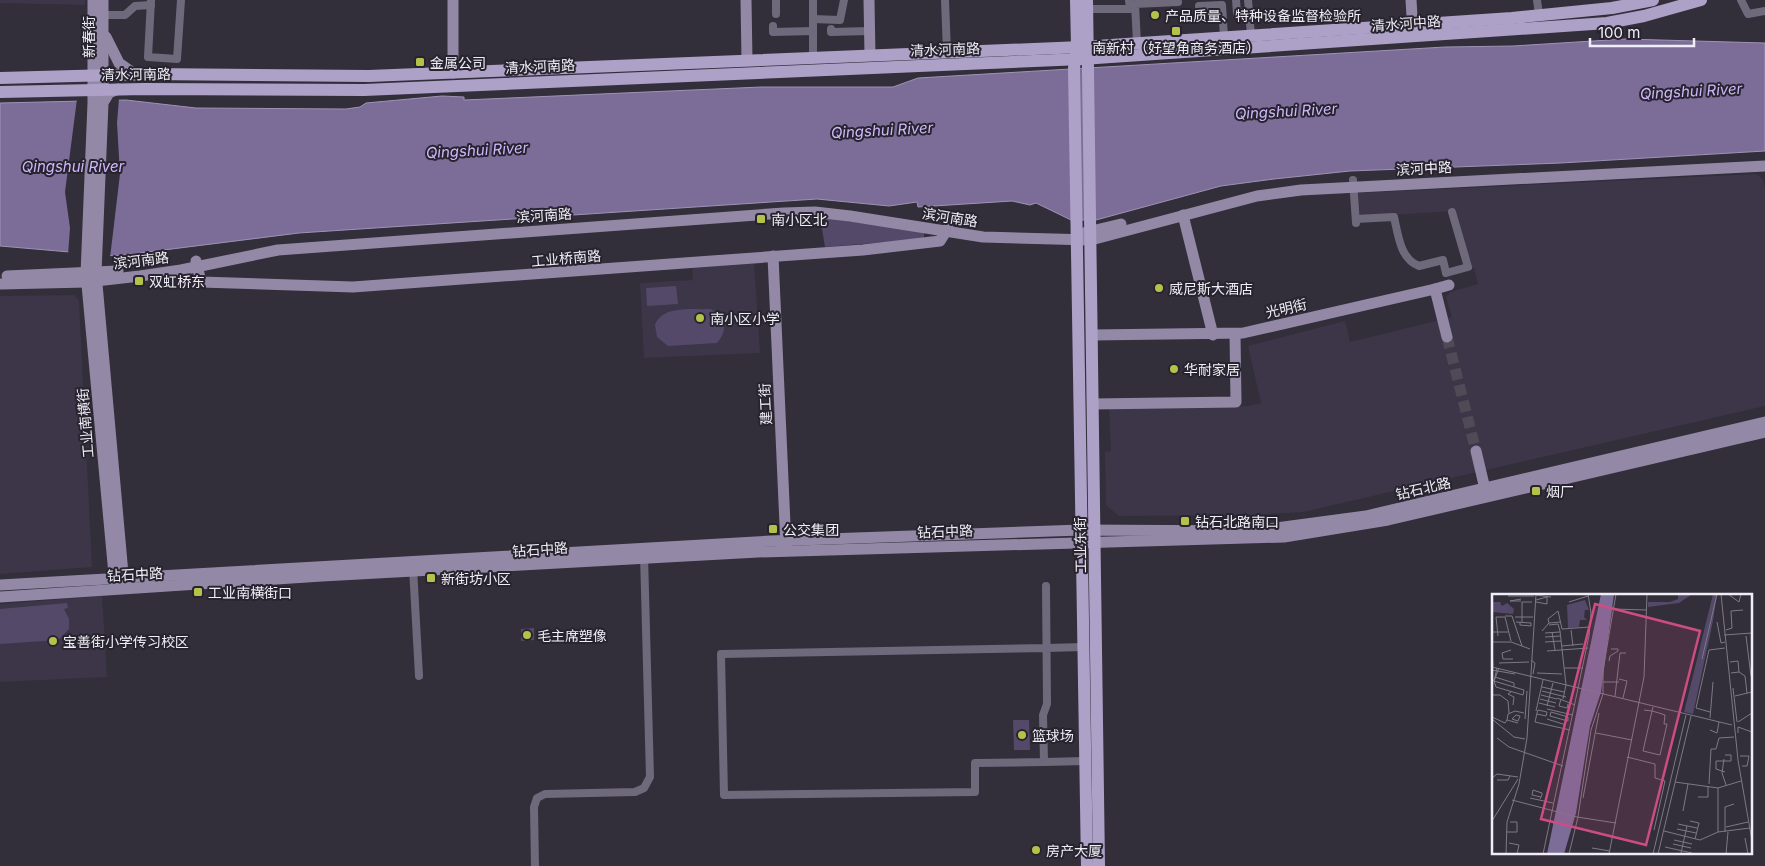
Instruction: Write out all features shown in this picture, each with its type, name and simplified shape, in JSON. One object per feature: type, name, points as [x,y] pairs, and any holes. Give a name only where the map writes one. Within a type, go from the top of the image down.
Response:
[{"type":"main road","name":"新春街","points":[[92,0],[93,57],[98,76]]},
{"type":"main road","name":"新春街","points":[[92,254],[98,76],[103,29],[103,0]]},
{"type":"main road","points":[[453,0],[454,73]]},
{"type":"main road","points":[[746,0],[747,60]]},
{"type":"main road","points":[[869,0],[870,55]]},
{"type":"main road","points":[[1076,0],[1082,25],[1092,38],[1103,46]]},
{"type":"main road","points":[[1411,0],[1413,38]]},
{"type":"main road","name":"清水河中路","points":[[1081,57],[1103,46],[1540,15],[1583,5],[1653,0]]},
{"type":"main road","name":"清水河中路","points":[[1081,57],[1413,38],[1607,23],[1644,16],[1701,0]]},
{"type":"main road","points":[[1081,57],[1082,25],[1087,5]]},
{"type":"main road","points":[[1056,48],[1070,39],[1082,25]]},
{"type":"main road","points":[[103,29],[114,56],[128,71],[136,75]]},
{"type":"main road","name":"清水河南路","points":[[0,78],[136,75],[327,77],[1056,48],[1081,57]]},
{"type":"main road","points":[[71,76],[84,70],[93,57]]},
{"type":"main road","name":"清水河南路","points":[[0,92],[80,90],[98,96],[118,89],[364,90],[1081,57]]},
{"type":"main road","name":"工业东街","points":[[1081,57],[1091,232],[1099,866]]},
{"type":"main road","name":"工业东街","points":[[1081,57],[1077,233],[1087,866]]},
{"type":"main road","name":"滨河中路","points":[[1091,232],[1259,188],[1764,165]]},
{"type":"main road","name":"滨河中路","points":[[1091,232],[1184,215],[1257,196],[1353,183]]},
{"type":"main road","name":"滨河南路","points":[[0,284],[91,277],[196,264],[278,250],[784,213],[815,212],[983,233],[1091,232]]},
{"type":"main road","points":[[1184,215],[1213,334]]},
{"type":"main road","name":"工业桥南路","points":[[196,264],[201,282],[353,288],[773,256],[940,241],[947,230]]},
{"type":"main road","name":"工业南横街","points":[[92,254],[91,277],[120,589]]},
{"type":"main road","name":"建工街","points":[[773,256],[786,546]]},
{"type":"main road","name":"滨河南路","points":[[0,276],[91,277]]},
{"type":"main road","name":"光明街","points":[[1092,335],[1235,334],[1449,285]]},
{"type":"main road","points":[[1435,289],[1447,336]]},
{"type":"main road","points":[[1093,404],[1236,402],[1235,334]]},
{"type":"main road","name":"钻石北路","points":[[1082,536],[1253,531],[1295,527],[1366,516],[1765,422]]},
{"type":"main road","name":"钻石北路","points":[[1095,536],[1185,541],[1284,537],[1342,529],[1524,490],[1765,432]]},
{"type":"main road","points":[[1476,452],[1485,489]]},
{"type":"main road","name":"钻石中路","points":[[0,585],[119,577],[413,566],[786,546],[1082,536]]},
{"type":"main road","name":"钻石中路","points":[[0,597],[413,566]]},
{"type":"street","points":[[132,0],[132,9]]},
{"type":"street","points":[[103,15],[125,15],[136,6],[151,2],[148,57],[177,59],[181,0]]},
{"type":"street","points":[[776,0],[776,14]]},
{"type":"street","points":[[812,58],[814,0]]},
{"type":"street","points":[[813,19],[840,20],[844,0]]},
{"type":"street","points":[[945,0],[947,52]]},
{"type":"street","points":[[1102,0],[1102,9]]},
{"type":"street","points":[[1087,5],[1102,9],[1130,9],[1129,0]]},
{"type":"street","points":[[1236,0],[1237,12],[1249,11]]},
{"type":"street","points":[[1248,0],[1251,35]]},
{"type":"street","points":[[1537,0],[1540,15]]},
{"type":"street","points":[[1741,0],[1748,14],[1765,11]]},
{"type":"street","points":[[1137,43],[1135,4],[1178,2]]},
{"type":"street","points":[[1199,6],[1222,5],[1224,37]]},
{"type":"street","points":[[772,26],[773,32],[813,31]]},
{"type":"street","points":[[831,29],[831,32],[870,31]]},
{"type":"street","points":[[1353,183],[1356,221],[1394,217],[1403,253],[1407,258],[1418,266],[1443,260],[1449,285]]},
{"type":"street","points":[[1446,273],[1468,267],[1452,212]]},
{"type":"street","points":[[535,866],[534,808],[537,798],[546,794],[636,792],[644,788],[650,778],[644,553]]},
{"type":"street","points":[[413,566],[418,676]]},
{"type":"street","points":[[1044,762],[1044,715],[1047,704],[1046,586]]},
{"type":"street","points":[[1083,647],[721,654],[724,795],[975,792],[975,763],[1085,761]]},
{"type":"shaded area","points":[[0,0],[85,0],[85,5],[0,3]]},
{"type":"shaded area","points":[[1756,174],[1763,179],[1765,188],[1765,406],[1303,512],[1250,515],[1119,516],[1106,505],[1105,452],[1111,451],[1109,407],[1248,406],[1261,403],[1248,346],[1345,321],[1350,342],[1452,317],[1446,297],[1450,292],[1478,284],[1474,268],[1471,269],[1455,211],[1360,217],[1358,193]]},
{"type":"shaded area","points":[[820,217],[924,232],[924,239],[825,247]]},
{"type":"shaded area","name":"南小区小学","points":[[754,262],[760,353],[644,358],[640,283],[693,280],[692,265]]},
{"type":"shaded area","points":[[676,286],[678,304],[647,306],[646,288]]},
{"type":"shaded area","points":[[74,295],[79,301],[92,567],[0,574],[0,296]]},
{"type":"shaded area","points":[[687,309],[710,309],[719,313],[724,325],[722,336],[717,343],[668,346],[657,337],[655,325],[664,314]]},
{"type":"shaded area","name":"宝善街小学传习校区","points":[[102,596],[107,677],[0,682],[0,604]]},
{"type":"shaded area","points":[[67,603],[68,608],[64,609],[69,619],[69,629],[58,640],[0,644],[0,609]]},
{"type":"shaded area","points":[[534,628],[534,640],[521,641],[521,629]]},
{"type":"shaded area","name":"篮球场","points":[[1013,720],[1029,720],[1030,750],[1014,750]]},
{"type":"water","name":"Qingshui River","points":[[1625,39],[1765,43],[1765,151],[1561,163],[1350,171],[1221,186],[1096,220],[1071,220],[1036,203],[1030,205],[1012,201],[918,207],[917,202],[889,206],[817,199],[299,233],[116,256],[0,246],[0,103],[126,100],[196,108],[346,109],[360,107],[366,103],[442,96],[464,97],[464,100],[761,87],[893,87],[918,78],[1445,47],[1513,46]]},
{"type":"pier","points":[[119,98],[117,123],[120,174],[110,258],[68,255],[70,228],[65,192],[77,99]]},
{"type":"tunnel","points":[[1447,337],[1476,451]]},
{"type":"place","name":"产品质量、特种设备监督检验所","points":[[1155,15]]},
{"type":"place","name":"南新村（好望角商务酒店）","points":[[1176,31]]},
{"type":"place","name":"金属公司","points":[[420,62]]},
{"type":"place","name":"南小区北","points":[[761,219]]},
{"type":"place","name":"双虹桥东","points":[[139,281]]},
{"type":"place","name":"威尼斯大酒店","points":[[1159,288]]},
{"type":"place","name":"南小区小学","points":[[700,318]]},
{"type":"place","name":"华耐家居","points":[[1174,369]]},
{"type":"place","name":"烟厂","points":[[1536,491]]},
{"type":"place","name":"钻石北路南口","points":[[1185,521]]},
{"type":"place","name":"公交集团","points":[[773,529]]},
{"type":"place","name":"新街坊小区","points":[[431,578]]},
{"type":"place","name":"工业南横街口","points":[[198,592]]},
{"type":"place","name":"毛主席塑像","points":[[527,635]]},
{"type":"place","name":"宝善街小学传习校区","points":[[53,641]]},
{"type":"place","name":"篮球场","points":[[1022,735]]},
{"type":"place","name":"房产大厦","points":[[1036,850]]}]
